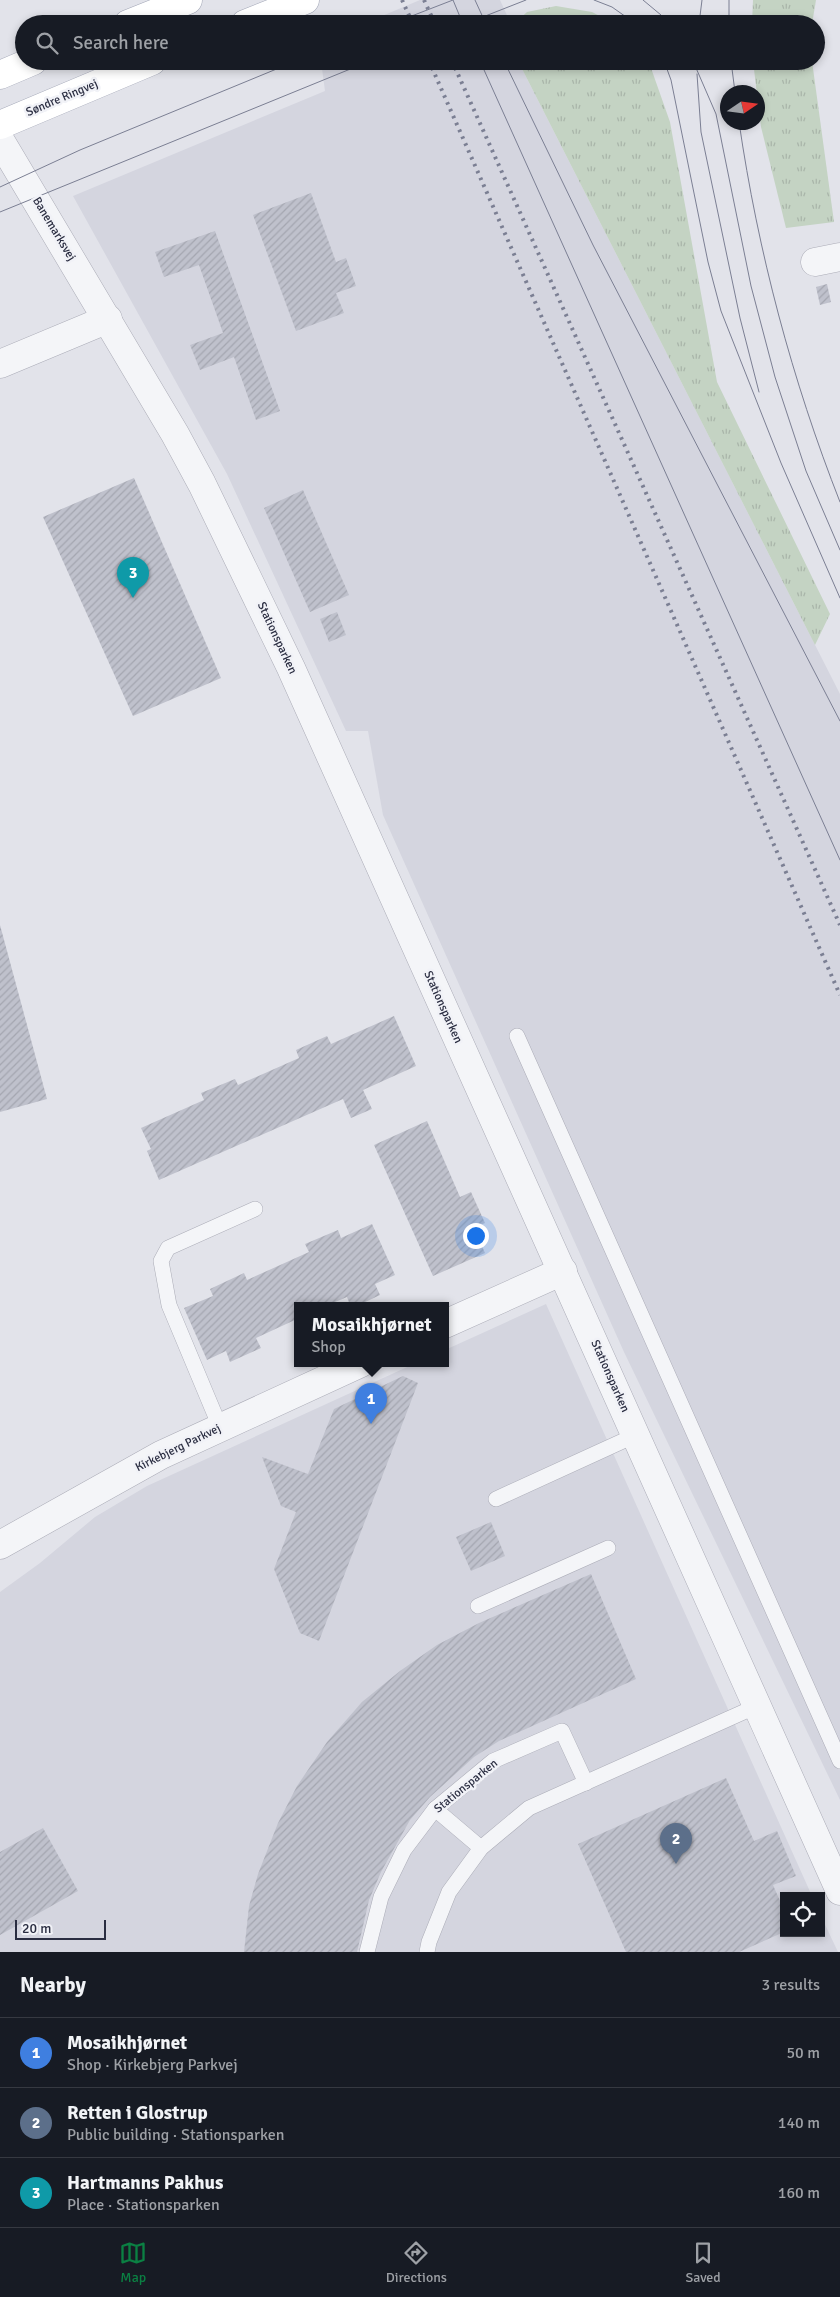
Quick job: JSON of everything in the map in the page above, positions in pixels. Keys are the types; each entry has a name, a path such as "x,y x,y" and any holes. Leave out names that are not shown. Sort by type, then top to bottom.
{"main road":[{"path":"150,15 188,0"},
{"path":"268,15 305,0"},
{"path":"0,75 15,69"},
{"name":"Søndre Ringvej","path":"0,125 130,70"}],"street":[{"name":"Banemarksvej","path":"0,140 108,319"},
{"path":"0,364 108,319"},
{"name":"Stationsparken","path":"108,319 175,434 255,591 563,1271 840,1891"},
{"path":"449,1322 563,1271"},
{"name":"Kirkebjerg Parkvej","path":"0,1545 161,1455 352,1367"}],"lane":[{"path":"517,1036 840,1761"},
{"path":"220,1427 169,1305 161,1261 168,1248 255,1209"},
{"path":"496,1499 636,1435"},
{"path":"478,1606 608,1548"},
{"path":"427,1952 429,1942 449,1892 481,1848 529,1808 757,1706"},
{"name":"Stationsparken","path":"367,1952 381,1897 404,1850 435,1809 493,1761 562,1731 586,1783"},
{"path":"435,1809 481,1848"}],"shaded area":[{"path":"420,0 500,0 507,15 384,15"},
{"path":"322,70 523,70 840,694 840,1800 624,1352 383,815 368,731 346,731 227,474 73,196 325,91"},
{"path":"546,1304 810,1892 780,1892 780,1937 825,1937 825,1924 838,1952 0,1952 0,1592 40,1563 95,1517 147,1486 407,1367 449,1367 449,1348"}],"green space":[{"path":"753,0 816,0 814,15 752,15"},
{"path":"556,6 592,12 598,15 524,15 527,12"},
{"path":"523,70 652,70 670,122 717,382 830,614 815,645"},
{"path":"754,70 813,70 834,222 786,228 762,130 765,130 765,85 756,85"}],"building":[{"path":"311,193 336,262 346,258 356,286 336,293 344,313 296,331 253,215"},
{"path":"215,231 280,411 256,420 234,357 200,370 190,345 223,333 199,265 164,277 155,252"},
{"path":"827,284 831,302 820,305 816,287"},
{"path":"134,478 221,678 133,716 43,517"},
{"path":"303,490 349,595 310,612 264,508"},
{"path":"337,612 346,635 329,642 320,619"},
{"path":"0,925 47,1099 0,1112"},
{"path":"394,1016 416,1066 363,1090 372,1109 351,1118 343,1099 159,1180 147,1151 151,1149 141,1128 204,1100 201,1093 235,1079 238,1085 299,1058 296,1050 327,1036 331,1044"},
{"path":"427,1121 460,1197 471,1192 485,1223 474,1228 485,1253 433,1276 374,1145"},
{"path":"372,1224 395,1275 375,1284 380,1295 365,1302 349,1302 347,1297 335,1302 294,1302 294,1320 256,1338 261,1348 230,1362 226,1351 207,1360 184,1308 213,1296 210,1289 244,1273 247,1280 309,1252 305,1244 338,1230 341,1238"},
{"path":"403,1376 418,1383 319,1641 300,1633 274,1569 296,1512 281,1506 262,1457 308,1474 334,1409"},
{"path":"491,1522 505,1556 471,1571 456,1537"},
{"path":"591,1574 636,1679 499,1741 474,1757 430,1797 410,1820 381,1872 369,1900 357,1952 244,1952 249,1906 258,1874 278,1823 297,1786 327,1742 362,1702 400,1671 437,1645 479,1623"},
{"path":"726,1778 754,1841 777,1831 796,1876 773,1885 780,1901 780,1934 739,1952 626,1952 578,1844"},
{"path":"43,1828 78,1891 0,1935 0,1852"}],"tram line":[{"path":"453,0 459,15"},
{"path":"414,15 453,0"},
{"path":"475,0 482,15"},
{"path":"488,15 526,0"},
{"path":"594,0 612,7 623,15"},
{"path":"643,0 661,15"},
{"path":"700,15 702,0"},
{"path":"729,0 729,15"},
{"path":"0,187 80,150 274,70"},
{"path":"0,212 348,70"},
{"path":"484,70 840,860"},
{"path":"508,70 593,245 840,721"},
{"path":"667,70 671,80 708,262 721,311 781,463 840,598"},
{"path":"697,70 716,114 751,286 775,377 806,471 840,550"},
{"path":"732,70 734,85"},
{"path":"697,74 701,132 740,318 759,392"},
{"path":"740,130 756,219 779,315 807,409 840,502"}],"railway":[{"path":"402,0 409,15"},
{"path":"424,0 431,15"},
{"path":"433,70 840,995"},
{"path":"456,70 840,925"}],"place":[{"name":"Hartmanns Pakhus","path":"133,598"},
{"name":"Mosaikhjørnet","path":"371,1424"},
{"name":"Retten i Glostrup","path":"676,1864"}]}
